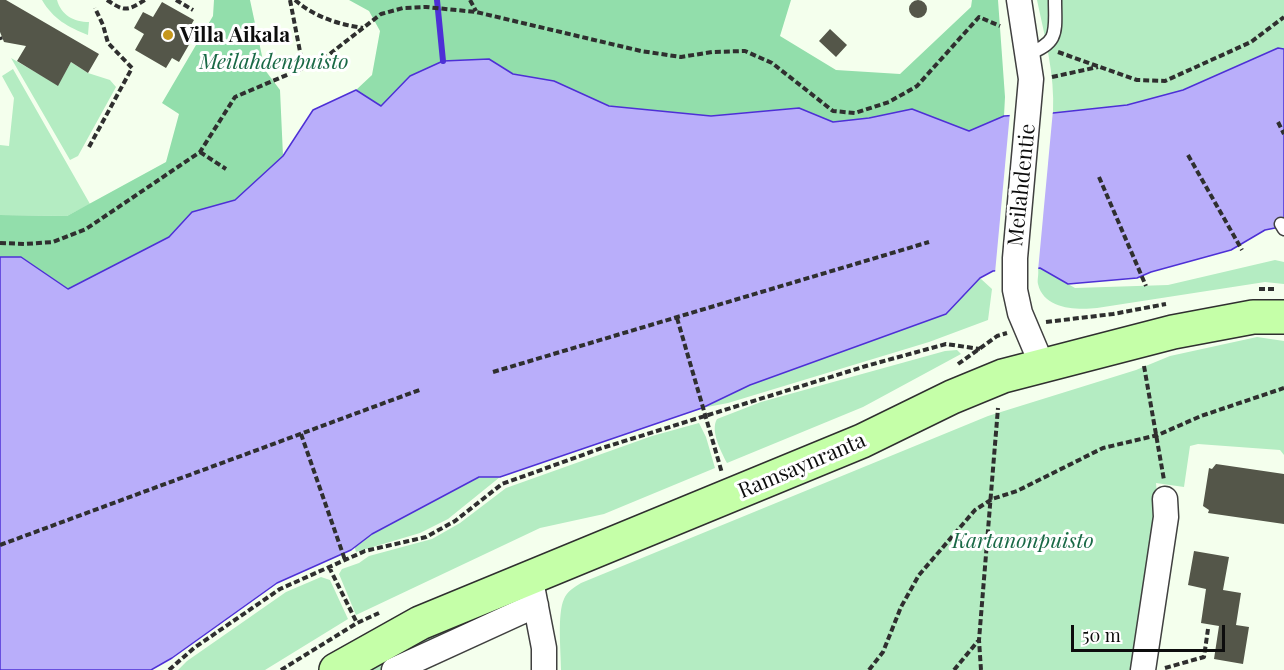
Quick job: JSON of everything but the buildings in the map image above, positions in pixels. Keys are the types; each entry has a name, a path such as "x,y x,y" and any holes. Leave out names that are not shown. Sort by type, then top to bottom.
{"main road":[{"name":"Ramsaynranta","path":"336,670 420,622 533,591 862,441 952,397 1003,376 1173,332 1253,316 1284,317"}],"street":[{"name":"Meilahdentie","path":"1019,0 1035,51 1014,277 1017,302 1037,324 1042,365"},
{"path":"1143,670 1166,517 1165,499"},
{"name":"Ramsaynranta","path":"394,670 533,591"},
{"path":"533,591 544,648 544,670"}],"lane":[{"path":"1035,51 1051,42 1055,0"}],"path":[{"path":"107,0 121,9 131,8 145,0"},
{"path":"176,0 193,10"},
{"path":"290,0 303,67"},
{"path":"295,0 310,12 341,24 364,28"},
{"path":"470,0 477,12"},
{"path":"0,243 52,242 87,229 200,152 235,97 322,60 381,14 404,8 426,7 477,12 641,51 681,57 712,52 745,51 772,63 833,111 855,113 889,102 917,86 980,17 1004,29"},
{"path":"89,147 132,68 108,43 104,25 95,8"},
{"path":"1035,51 1061,53 1137,80 1165,81 1251,42 1284,17"},
{"path":"1276,24 1284,25"},
{"path":"1046,78 1099,67"},
{"path":"1278,122 1284,134"},
{"path":"200,152 226,169"},
{"path":"1188,155 1242,250"},
{"path":"1099,177 1146,286"},
{"path":"493,372 929,242"},
{"path":"677,318 722,473"},
{"path":"169,670 194,648 280,589 365,551 426,537 455,521 502,484 602,447 866,366 946,344 981,349 997,336 1066,318"},
{"path":"1143,360 1158,435 1165,499"},
{"path":"869,670 883,652 901,607 918,575 975,510 992,499 1017,491 1103,448 1158,435 1201,416 1284,388"},
{"path":"0,545 422,389"},
{"path":"981,670 979,640 998,408"},
{"path":"301,434 345,560"},
{"path":"329,567 357,623"},
{"path":"1158,670 1204,657 1208,629"},
{"path":"954,670 979,640"}],"green space":[{"path":"42,0 57,0 69,17 89,22 88,35 62,22"},
{"path":"214,0 250,0 265,70 280,90 283,156 235,200 192,212 169,237 68,289 21,257 0,257 0,215 67,216 166,162 179,114 162,103 213,16"},
{"path":"349,0 791,0 780,36 836,70 900,74 971,7 972,0 998,0 1005,97 1004,116 969,131 912,109 869,118 833,122 799,108 711,116 609,106 554,81 513,74 488,59 443,61 410,76 381,106 356,90 372,75 380,31 369,11"},
{"path":"1037,0 1284,0 1284,49 1278,49 1183,90 1127,105 1053,113 1051,70"},
{"path":"11,58 58,85 71,62 88,73 110,80 116,87 78,156 70,160"},
{"path":"13,69 90,204 67,216 0,215 0,145 9,146 14,98 2,76"},
{"path":"1275,260 1284,262 1284,284 1265,282 1097,308 1081,309 1054,304 1041,293 1038,282 1038,269 1040,268 1075,288 1168,285"},
{"path":"980,278 992,289 988,320 929,342 728,403 702,408 500,477 448,519 420,533 356,552 352,538 356,509"},
{"name":"Kartanonpuisto","path":"1257,337 1284,341 1284,455 1280,450 1198,444 1190,446 1184,487 1156,483 1159,516 1132,670 561,670 562,606 571,589 581,583 988,416 1136,370 1170,356"},
{"path":"957,350 961,354 863,407 727,463 719,447 715,429 717,419 761,402 945,351"},
{"path":"699,423 706,437 715,468 604,514 540,528 356,615 339,574 342,569 359,563 369,556 432,539 460,523 506,488 652,436"},
{"path":"321,577 330,580 348,619 265,670 178,670 187,661 286,592"},
{"path":"512,603 383,670 359,670 492,607"}],"shaded area":[{"path":"1278,48 1284,49 1284,223 1265,230 1231,250 1137,278 1068,284 1040,268 993,271 980,278 946,314 750,385 702,408 500,477 479,477 372,534 351,550 277,583 172,658 151,670 0,670 0,257 21,257 68,289 169,237 192,212 235,200 283,156 313,110 356,90 381,106 410,76 443,61 489,59 513,74 554,81 609,106 711,116 799,108 833,122 869,118 912,109 969,131 1004,116 1127,105 1183,90"}],"pier":[{"path":"1053,110 1038,271 995,273 1010,112"}],"waterway":[{"path":"437,0 443,61"}],"place":[{"name":"Villa Aikala","path":"168,35"}],"park label":[{"name":"Meilahdenpuisto","path":"274,62"}]}
